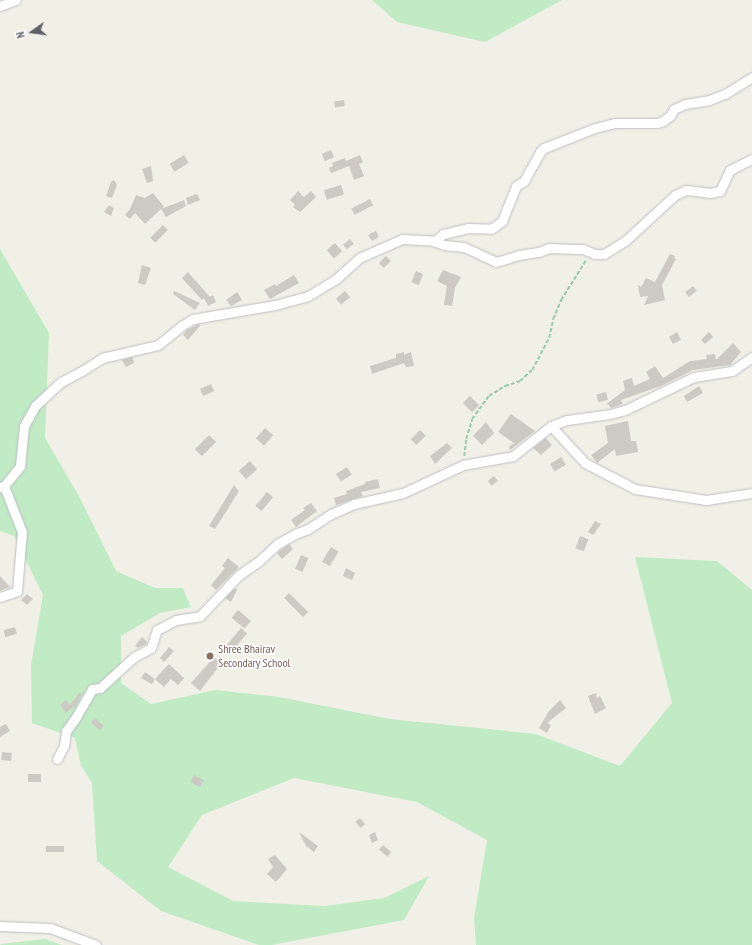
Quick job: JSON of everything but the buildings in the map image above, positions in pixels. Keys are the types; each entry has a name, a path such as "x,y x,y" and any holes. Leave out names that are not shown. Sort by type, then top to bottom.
{"street":[{"path":"0,6 16,0"},
{"path":"433,241 443,234 468,228 485,230 496,227 502,221 516,186 524,181 540,152 551,144 595,128 615,123 657,123 663,121 674,109 685,104 709,100 725,94 752,77"},
{"path":"0,597 17,591 22,532 2,487 20,466 24,426 35,406 61,382 102,358 158,345 193,319 275,305 308,296 336,279 366,253 402,239 433,241 444,245 464,247 496,262 519,255 539,252 549,248 583,248 590,252 604,254 625,241 675,195 686,190 710,193 720,191 730,170 752,159"},
{"path":"57,759 64,746 66,731 92,689 100,688 134,658 151,648 157,630 176,620 200,616 239,575 259,562 277,544 294,534 308,529 331,514 354,504 403,493 463,465 513,456 551,426 567,420 590,418 625,410 694,377 732,371 752,357"},
{"path":"551,426 585,463 635,489 706,500 752,493"},
{"path":"0,926 50,928 96,945"}],"path":[{"path":"463,465 466,440 472,419 489,396 505,386 520,381 532,370 549,338 553,319 561,300 584,265 590,252"}],"green space":[{"path":"372,0 562,0 485,42 397,22"},
{"path":"0,249 49,333 45,438 80,498 116,571 155,588 183,588 191,607 160,613 121,636 121,683 151,704 215,690 279,697 389,719 536,734 620,766 672,703 635,557 717,561 752,590 752,945 476,945 474,918 487,840 417,802 294,778 202,815 168,867 233,901 325,906 384,898 429,876 404,920 272,945 259,945 161,911 97,861 92,783 81,766 75,738 32,723 31,665 43,595 14,536 0,531"},
{"path":"45,939 62,945 0,945 1,944"}],"place":[{"name":"Shree Bhairav Secondary School","path":"210,656"}]}
